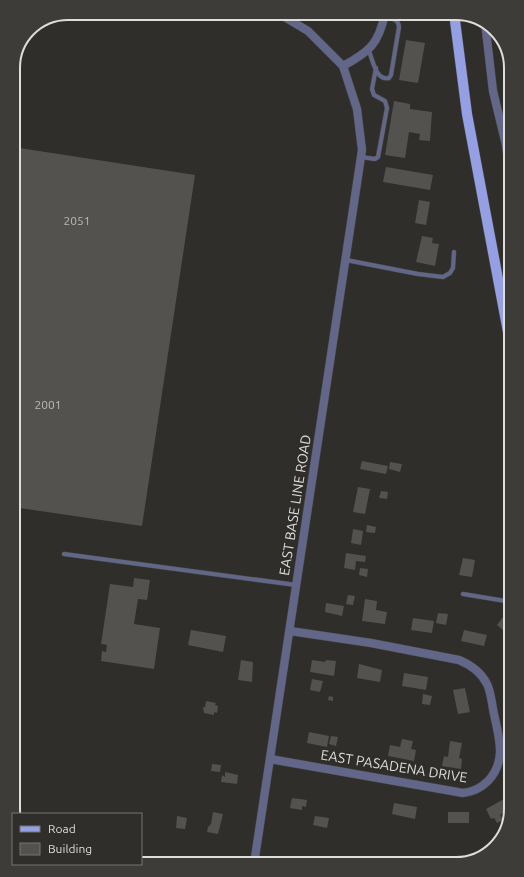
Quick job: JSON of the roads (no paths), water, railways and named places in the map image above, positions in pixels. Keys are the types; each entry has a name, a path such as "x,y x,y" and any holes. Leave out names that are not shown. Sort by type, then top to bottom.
{"main road":[{"path":"455,20 467,114 504,311"}],"street":[{"path":"290,20 308,31 343,66 369,51 376,39 383,20"},
{"path":"486,31 492,91 504,137"},
{"name":"EAST BASE LINE ROAD","path":"255,857 362,154 357,110 343,66"},
{"name":"EAST PASADENA DRIVE","path":"270,759 463,792 474,791 484,785 493,775 500,761 500,745 488,684 479,672 470,665 459,660 371,643 290,631"}],"lane":[{"path":"369,51 381,77 387,79 391,77 399,27 398,22 395,20"},
{"path":"362,154 375,159 378,157 387,108 385,101 374,95 372,89 376,68"},
{"path":"346,260 418,274 443,277 450,273 453,268 454,252"},
{"path":"64,554 296,585"},
{"path":"463,594 504,601"}]}
